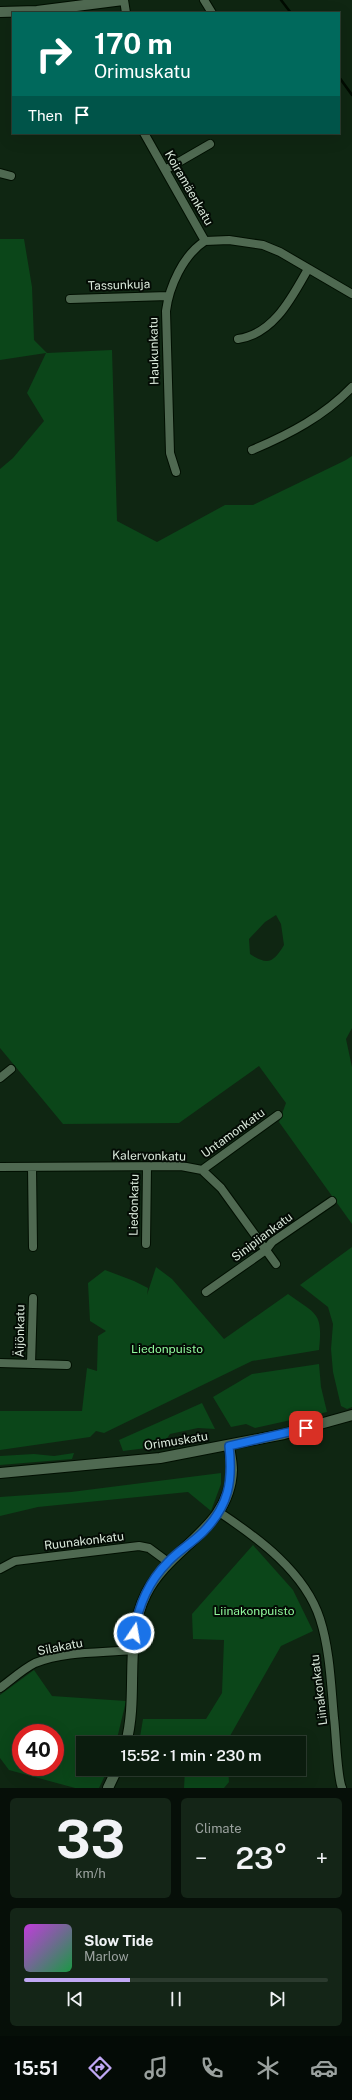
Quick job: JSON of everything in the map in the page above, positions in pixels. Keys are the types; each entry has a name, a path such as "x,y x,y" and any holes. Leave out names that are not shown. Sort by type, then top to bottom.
{"street":[{"path":"0,12 53,9 124,0 126,12"},
{"path":"204,0 211,12"},
{"name":"Koiramäenkatu","path":"145,134 205,241 229,240 263,245 280,252 352,294"},
{"path":"165,170 210,144"},
{"path":"0,173 11,176"},
{"name":"Haukunkatu","path":"176,472 171,459 169,432 165,319 168,296 184,265 198,247 205,241"},
{"path":"238,339 245,338 261,330 277,316 308,269"},
{"name":"Tassunkuja","path":"70,299 168,296"},
{"path":"252,450 286,435 320,416 352,387"},
{"path":"0,1078 11,1069"},
{"name":"Untamonkatu","path":"202,1170 278,1115"},
{"name":"Kalervonkatu","path":"0,1167 181,1166 202,1170 221,1188 276,1264"},
{"path":"32,1167 33,1247"},
{"name":"Liedonkatu","path":"146,1167 146,1244"},
{"name":"Sinipiiankatu","path":"206,1292 266,1250 272,1242 332,1201"},
{"name":"Äijönkatu","path":"31,1364 33,1298"},
{"path":"0,1363 67,1365"},
{"name":"Orimuskatu","path":"0,1473 160,1458 229,1446 284,1434 352,1415"},
{"path":"128,1736 132,1702 133,1650 136,1620 140,1608 154,1580 168,1562 203,1533 219,1512 226,1497 231,1479 232,1468 229,1446"},
{"name":"Liinakonkatu","path":"219,1512 257,1539 287,1567 304,1587 320,1618 328,1660 342,1788"},
{"name":"Ruunakonkatu","path":"0,1569 15,1561 139,1546 149,1548 168,1562"},
{"name":"Silakatu","path":"0,1688 34,1664 47,1659 78,1654 133,1650"},
{"path":"108,1788 114,1776"}],"green space":[{"path":"0,239 24,239 32,287 34,340 47,353 112,350 117,521 157,542 225,505 253,505 352,456 352,1028 346,1039 352,1067 352,1224 279,1122 286,1103 259,1066 179,1123 63,1124 0,1048 0,469 13,458 44,421 27,393 46,353 0,360","holes":["276,915 281,924 284,945 274,958 266,961 256,958 250,954 249,939 265,922"]},
{"path":"352,1247 352,1407 347,1409 341,1406 333,1372 331,1349 333,1324 328,1307 300,1285"},
{"name":"Liedonpuisto","path":"156,1267 172,1279 224,1339 288,1294 312,1311 319,1321 319,1350 252,1361 104,1433 96,1431 90,1437 0,1450 0,1411 82,1411 87,1368 97,1371 98,1336 106,1331 90,1321 88,1283 105,1270 148,1288 147,1295"},
{"path":"319,1364 321,1387 327,1412 255,1428 246,1424 231,1427 213,1397 252,1374"},
{"path":"202,1403 215,1429 198,1428 170,1434 162,1446 123,1451 119,1440"},
{"path":"74,1453 72,1459 0,1465 0,1456 34,1454 54,1456"},
{"path":"221,1473 221,1484 211,1511 188,1492 38,1507 0,1516 0,1497 71,1492"},
{"name":"Liinakonpuisto","path":"253,1545 293,1590 313,1631 281,1646 230,1736 140,1736 143,1719 206,1719 222,1693 224,1640 193,1639 192,1614"},
{"path":"34,1670 52,1696 126,1701 118,1736 76,1736 76,1776 105,1776 99,1788 75,1788 31,1776 64,1776 64,1724 12,1724 12,1771 9,1770 0,1758 0,1695"},
{"path":"185,1776 229,1776 229,1782 224,1788 184,1788"}],"waterway":[{"path":"281,0 290,12"},
{"path":"340,78 352,95"}],"route":[{"path":"134,1633 140,1608 154,1580 168,1562 203,1533 219,1512 226,1497 231,1479 232,1468 229,1446 306,1428"}]}
